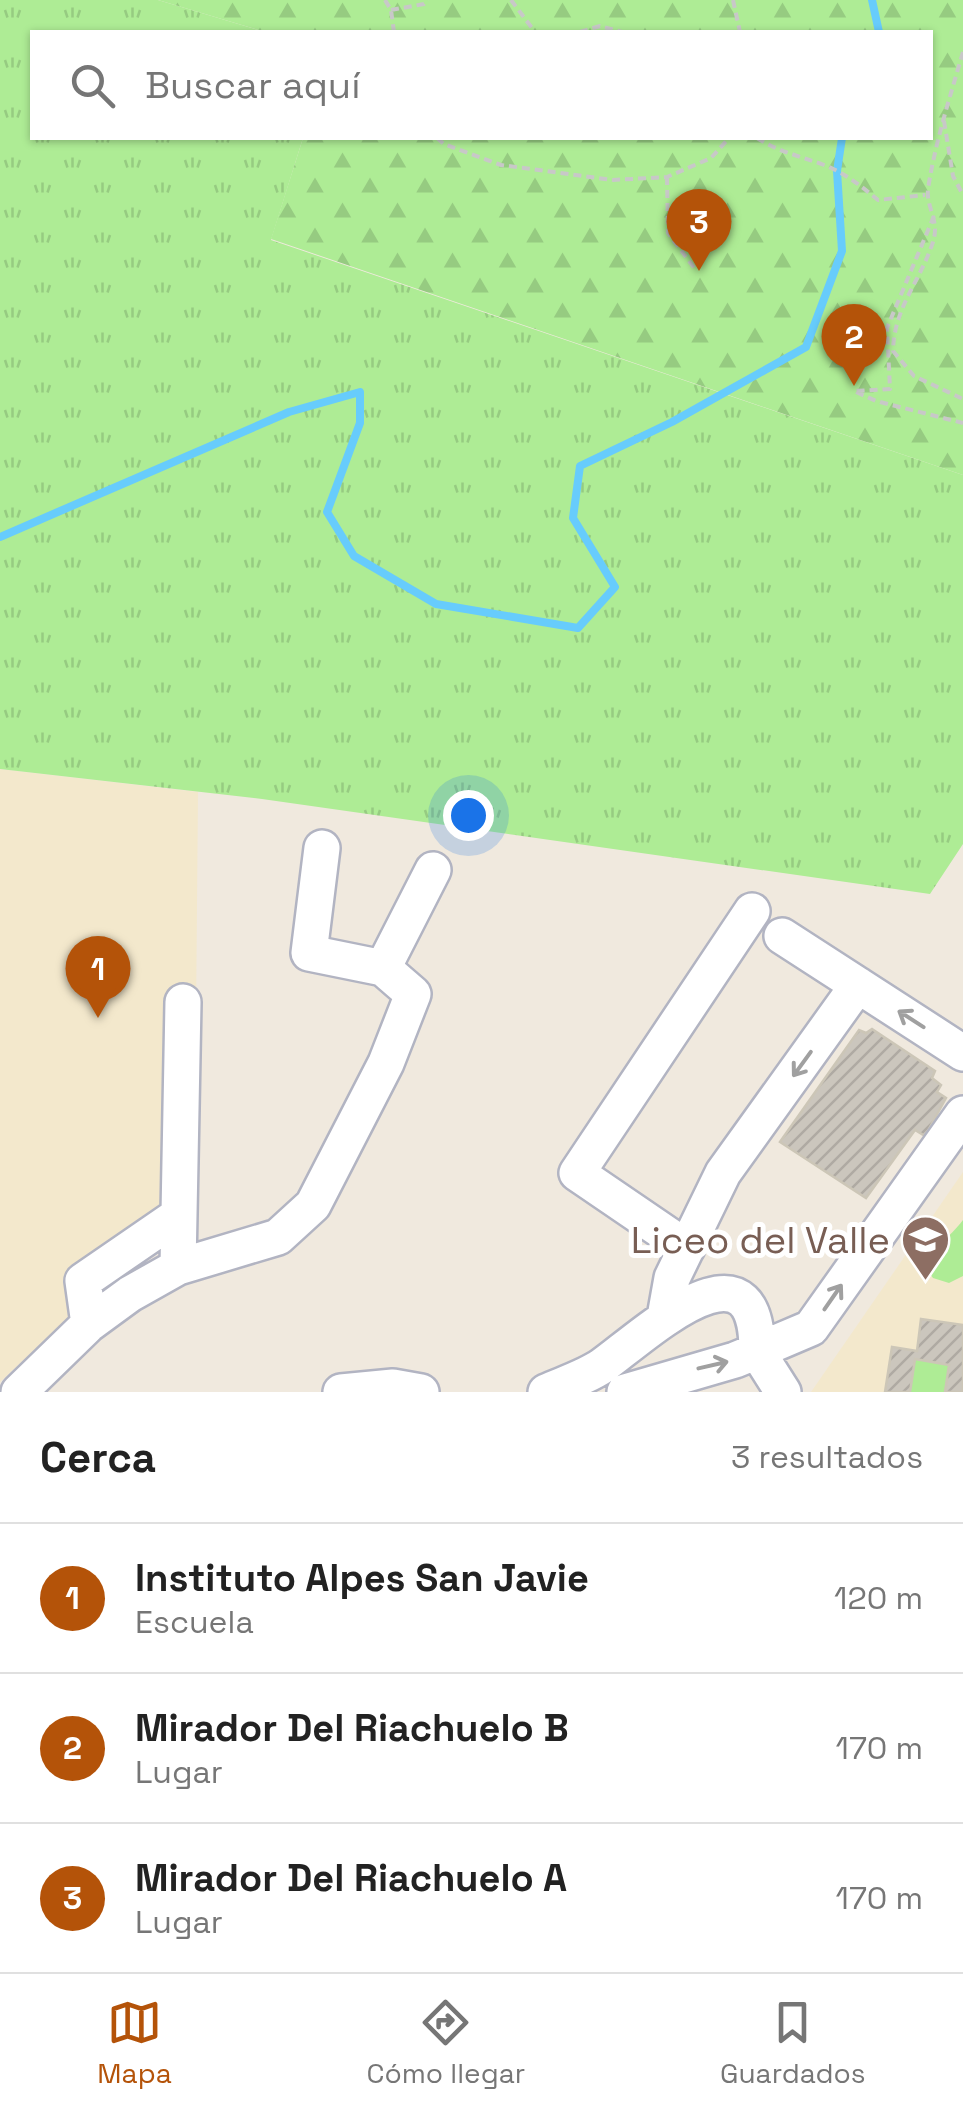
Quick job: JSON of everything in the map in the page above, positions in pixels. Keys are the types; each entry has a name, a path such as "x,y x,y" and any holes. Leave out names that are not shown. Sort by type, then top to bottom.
{"street":[{"path":"19,1392 90,1324 130,1294 178,1267 278,1236 312,1205 386,1062 413,994 383,968 309,953 322,848"},
{"path":"383,968 434,870"},
{"path":"687,1248 577,1174 752,911"},
{"path":"782,936 963,1053"},
{"path":"665,1317 672,1278 723,1174 858,985"},
{"path":"178,1267 183,1002"},
{"path":"625,1392 735,1360 811,1328 963,1114"},
{"path":"90,1324 83,1280 180,1215"},
{"path":"576,1386 688,1302 709,1294 733,1294 748,1306 756,1325 756,1350 783,1392"},
{"path":"341,1392 393,1387 421,1392"}],"path":[{"path":"384,0 391,10 394,30"},
{"path":"391,10 428,0"},
{"path":"511,0 534,30"},
{"path":"733,0 740,30"},
{"path":"587,30 600,26 615,30"},
{"path":"963,52 927,195 936,222 933,242 893,327 893,351 914,376 963,399"},
{"path":"944,117 953,176 963,195"},
{"path":"439,140 501,165 614,180 667,177 710,158 728,140"},
{"path":"760,140 779,152 825,165 853,179 878,200 927,195"},
{"path":"667,177 668,234 695,269"},
{"path":"934,216 887,328 890,389 854,391 876,401 963,423"}],"shaded area":[{"path":"0,769 198,792 194,1245 153,1254 51,1334 0,1382"},
{"name":"Liceo del Valle","path":"963,1172 963,1392 811,1392"}],"green space":[{"path":"0,0 158,0 258,30 30,30 30,140 302,140 271,240 963,475 963,844 930,894 262,799 0,769"},
{"path":"158,0 963,0 963,475 271,239 302,140 933,140 933,30 258,30"},
{"path":"963,1220 963,1276 949,1283 933,1278 926,1268 928,1261"},
{"path":"915,1359 949,1365 945,1392 910,1392"}],"building":[{"path":"872,1029 935,1071 932,1078 941,1085 937,1092 946,1098 925,1136 915,1130 866,1198 780,1142 859,1030 866,1033"},
{"path":"921,1319 963,1325 963,1392 945,1392 949,1365 915,1359 910,1392 885,1392 892,1347 917,1351"}],"waterway":[{"path":"872,0 879,30"},
{"path":"0,537 289,412 360,392 360,423 327,512 354,556 436,604 578,628 615,587 573,518 580,466 672,422 806,347 842,251 837,171 842,140"}],"place":[{"name":"Mirador Del Riachuelo A","path":"699,271"},
{"name":"Mirador Del Riachuelo B","path":"854,386"},
{"name":"Instituto Alpes San Javie","path":"98,1018"},
{"name":"Liceo del Valle","path":"925,1282"}]}
